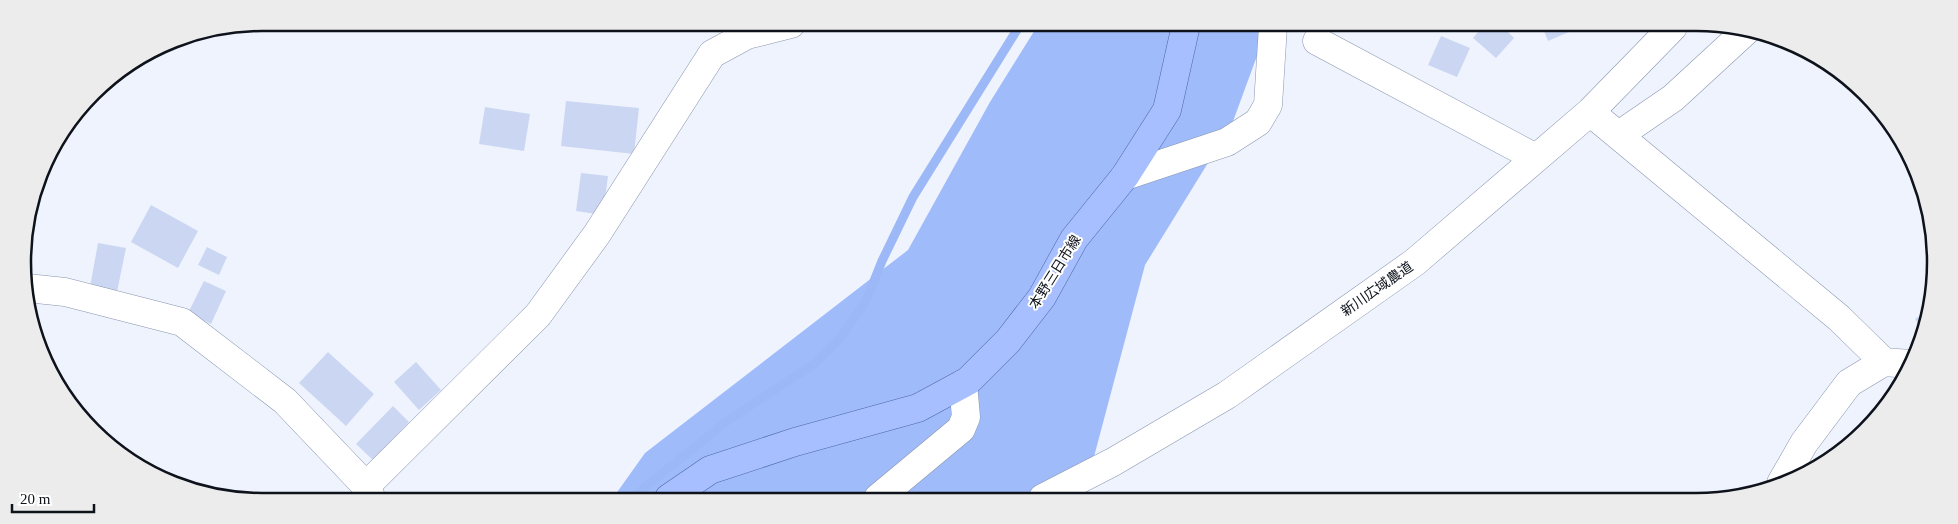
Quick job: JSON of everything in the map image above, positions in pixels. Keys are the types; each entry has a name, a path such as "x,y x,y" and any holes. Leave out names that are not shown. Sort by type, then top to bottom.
{"main road":[{"name":"本野三日市線","path":"676,493 710,470 795,442 918,408 963,384 1008,341 1042,296 1074,239 1125,176 1167,110 1185,31"}],"street":[{"path":"33,289 65,292 182,322 285,401 368,492 538,315 597,234 712,54 747,35 763,31"},
{"path":"1125,176 1227,142 1258,122 1268,105 1273,31"},
{"name":"新川広域農道","path":"1053,493 1113,462 1227,395 1415,262 1590,112 1670,31"},
{"path":"1619,135 1673,98 1741,36"},
{"path":"1317,41 1536,158"},
{"path":"1590,112 1838,318 1897,363"},
{"path":"1786,474 1804,443 1848,383 1897,363"},
{"path":"884,493 962,429 966,417 963,384"}],"shaded area":[{"path":"1034,31 1266,31 1232,124 1145,265 1084,493 617,493 645,453 908,250 990,102"}],"building":[{"path":"1479,31 1507,31 1514,38 1496,58 1473,38"},
{"path":"1544,31 1569,31 1569,32 1548,41"},
{"path":"1441,36 1470,48 1457,77 1428,65"},
{"path":"566,101 639,108 634,154 561,146"},
{"path":"485,107 530,114 524,151 479,144"},
{"path":"581,173 608,176 603,215 576,211"},
{"path":"151,205 198,231 178,268 131,242"},
{"path":"98,243 126,248 117,292 90,287"},
{"path":"207,247 227,257 219,275 198,265"},
{"path":"204,281 226,291 211,324 188,313"},
{"path":"1920,315 1918,324 1915,319"},
{"path":"328,352 374,394 346,426 299,383"},
{"path":"416,362 441,390 419,410 394,382"},
{"path":"393,406 409,422 373,460 356,444"}],"waterway":[{"path":"638,493 723,424 814,364 841,337 866,301 882,261 913,197 1016,31"}]}
